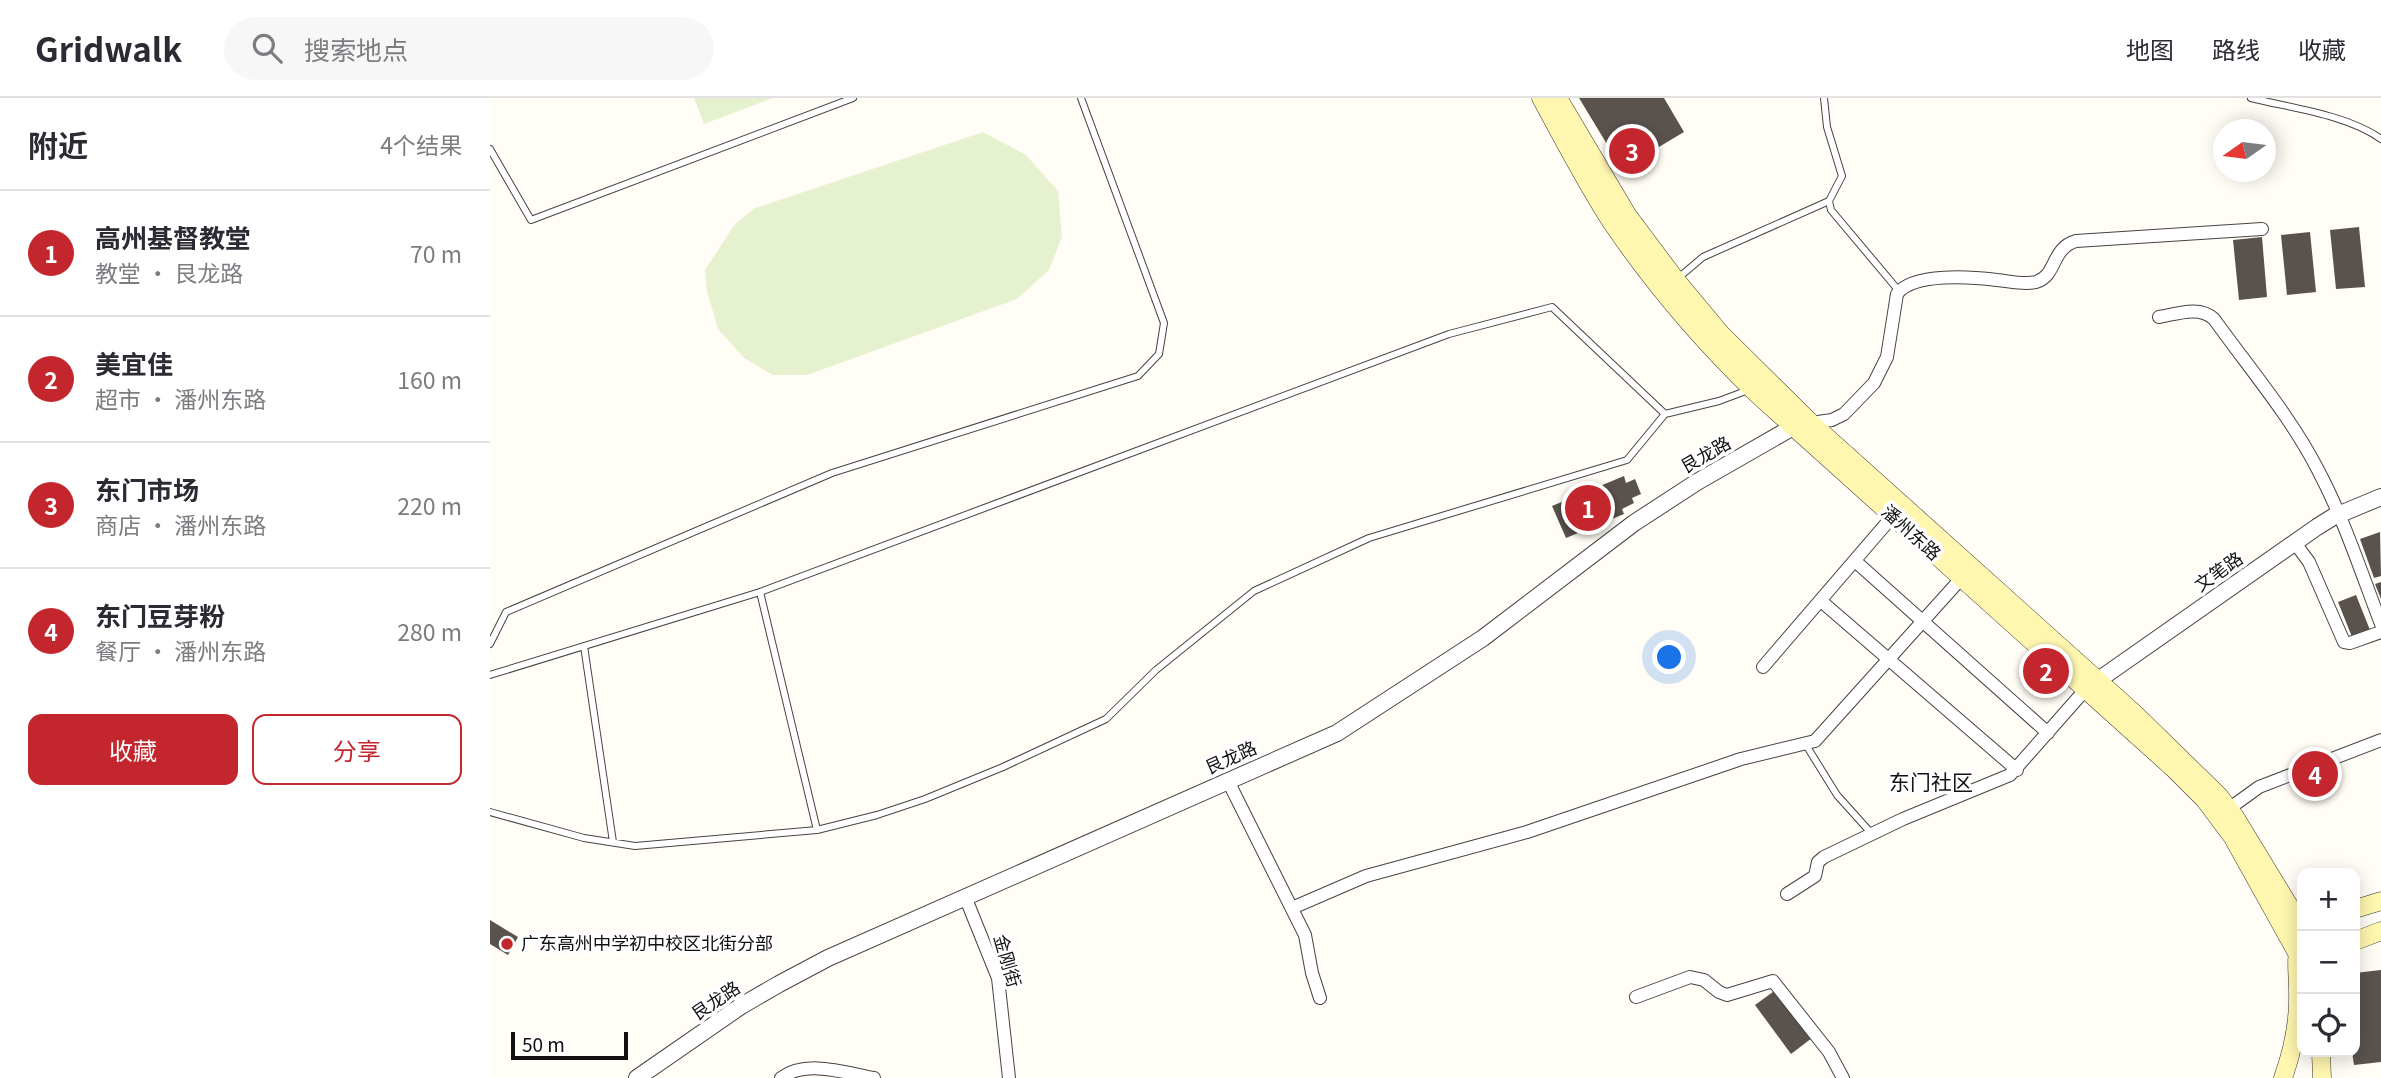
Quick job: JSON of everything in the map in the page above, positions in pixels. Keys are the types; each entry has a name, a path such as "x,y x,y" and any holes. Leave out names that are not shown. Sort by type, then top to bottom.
{"main road":[{"name":"潘州东路","path":"1541,98 1611,221 1664,294 1725,363 1811,423 1898,511 2092,685 2173,768 2224,812 2297,920"},
{"name":"潘州东路","path":"1558,98 1628,216 1793,427 1898,511"},
{"name":"潘州东路","path":"2224,812 2232,836 2297,953"},
{"path":"2360,907 2381,901"},
{"path":"2360,940 2381,931"},
{"path":"2283,1078 2297,1029 2297,994"},
{"path":"2322,1057 2322,1078"}],"street":[{"path":"1811,423 1844,414 1874,383 1887,357 1899,291 1911,284 1924,280 1973,277 2033,283 2047,275 2063,246 2076,241 2262,229"},
{"path":"2158,317 2195,311 2206,313 2214,319 2305,447 2339,514 2381,624"},
{"name":"艮龙路","path":"637,1078 741,1006 828,958 1337,733 1483,638 1634,523 1686,489 1793,427 1811,423"},
{"name":"文笔路","path":"2092,685 2339,514 2381,496"},
{"path":"1763,667 1898,511"},
{"path":"2295,543 2309,562 2344,642 2350,643 2381,632"},
{"path":"1856,561 2048,733"},
{"path":"1292,908 1366,876 1527,832 1741,759 1806,745 1818,739 1966,573"},
{"path":"1821,601 2017,770"},
{"path":"1787,894 1815,876 1819,859 2007,777 2017,770 2092,685"},
{"path":"2224,812 2259,787 2381,740"},
{"path":"1228,781 1305,935 1320,998"},
{"name":"金刚街","path":"966,899 998,978 1009,1078"},
{"path":"1636,997 1690,977 1704,980 1727,995 1773,981 1829,1052 1843,1078"},
{"path":"781,1078 796,1070 806,1069 874,1078"}],"lane":[{"path":"490,149 531,220 853,98"},
{"path":"490,644 506,612 832,473 1138,376 1159,354 1164,323 1081,98"},
{"path":"1664,294 1703,257 1829,201 1842,176 1827,127 1824,98"},
{"path":"2251,98 2344,121 2381,139"},
{"path":"1829,201 1836,218 1899,291"},
{"path":"490,675 760,592 1449,334 1552,307 1665,414"},
{"path":"490,812 584,838 635,846 817,830 877,815 925,799 1003,767 1106,719 1156,670 1254,591 1369,538 1627,460 1665,414 1719,401 1760,385"},
{"path":"760,592 817,830"},
{"path":"584,646 613,842"},
{"path":"1806,745 1837,795 1872,834"}],"green space":[{"path":"694,98 773,98 704,124"},
{"path":"983,132 1026,155 1058,191 1062,237 1049,270 1017,299 807,375 773,375 744,358 718,329 707,291 705,270 735,224 755,208"}],"building":[{"path":"1579,98 1664,98 1684,132 1622,169"},
{"path":"2359,227 2365,287 2336,289 2330,230"},
{"path":"2310,232 2316,292 2287,295 2281,235"},
{"path":"2262,237 2267,297 2239,300 2233,240"},
{"path":"1624,476 1626,483 1635,479 1641,494 1632,498 1634,503 1622,509 1624,514 1566,538 1552,506"},
{"path":"2380,532 2381,576 2374,578 2360,539"},
{"path":"2381,582 2381,599 2375,584"},
{"path":"2356,595 2370,630 2352,637 2338,602"},
{"path":"490,920 518,937 508,955 490,944"},
{"path":"2381,970 2381,1062 2354,1065 2353,1057 2360,1057 2360,972"},
{"path":"1777,989 1812,1038 1791,1054 1755,1005"}],"place":[{"name":"东门市场","path":"1632,151"},
{"name":"高州基督教堂","path":"1588,508"},
{"name":"美宜佳","path":"2046,671"},
{"name":"东门豆芽粉","path":"2315,774"},
{"name":"广东高州中学初中校区北街分部","path":"507,944"}],"district":[{"name":"东门社区","path":"1931,783"}]}
